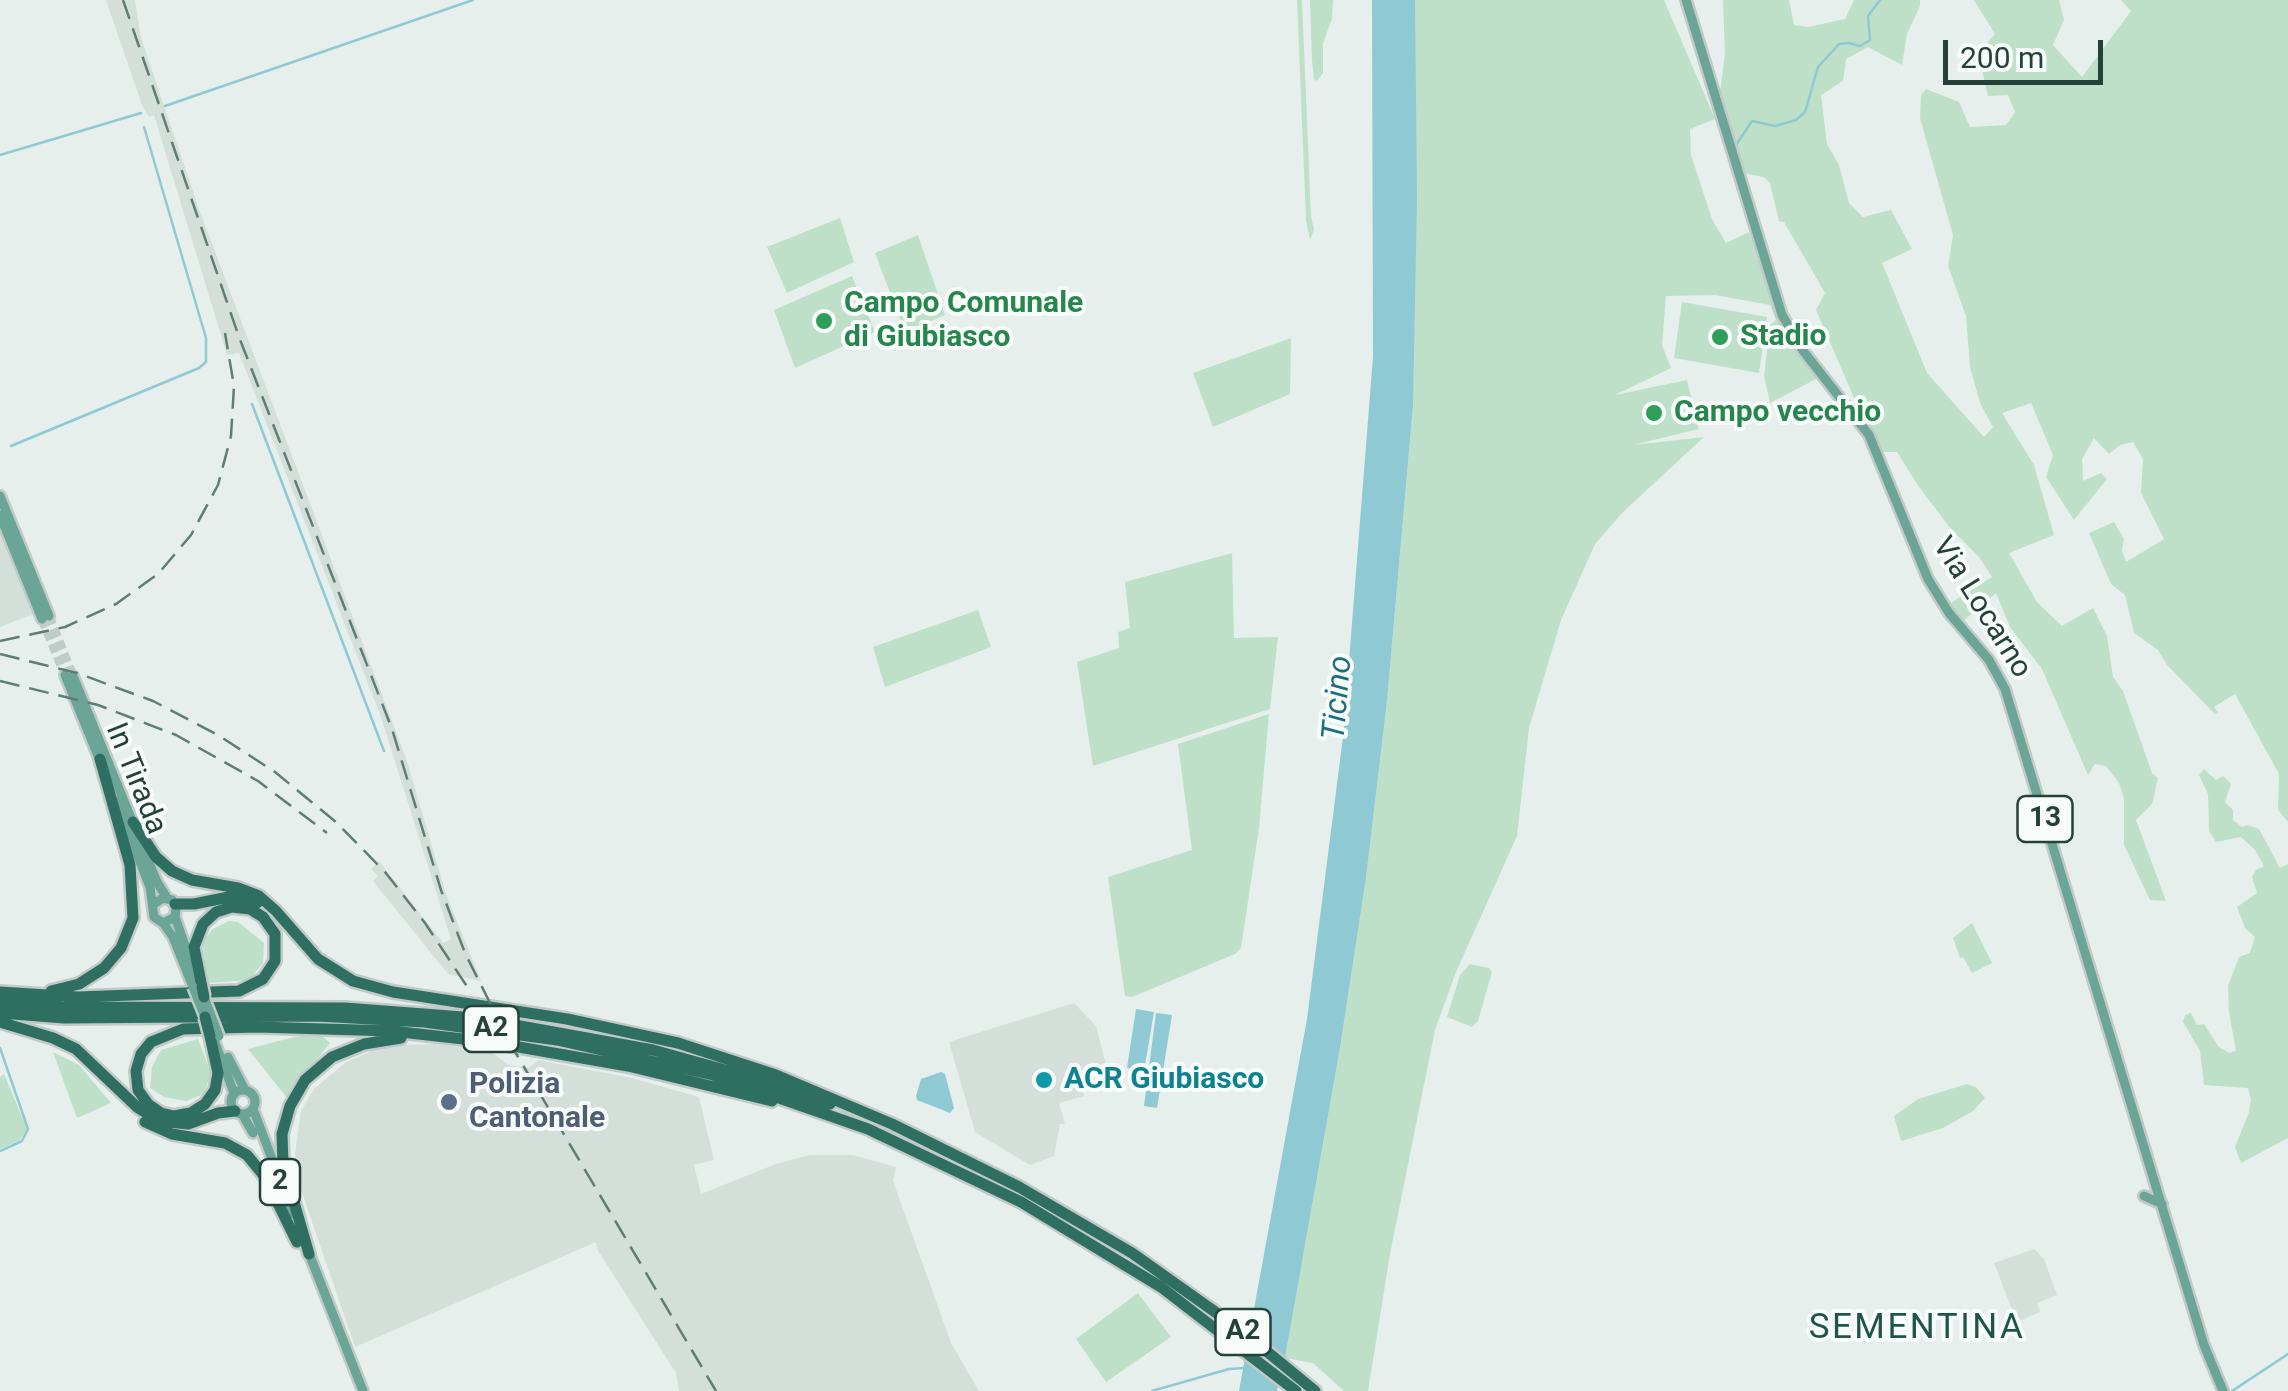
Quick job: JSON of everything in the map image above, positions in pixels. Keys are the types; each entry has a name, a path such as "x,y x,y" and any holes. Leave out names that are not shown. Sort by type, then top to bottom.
{"highway":[{"path":"6,992 57,990 92,978 114,959 130,930 134,904 130,866 100,759"},
{"name":"A2","path":"133,822 156,858 175,873 262,898 324,964 360,984 567,1019 678,1043 811,1088 932,1144 1081,1222 1164,1282 1296,1391"},
{"name":"A2","path":"172,906 235,897 255,902 282,917"},
{"path":"6,992 96,996 238,991 263,979 275,961 275,934 263,916 250,909 232,907 216,912 202,924 194,947 200,990"},
{"name":"A2","path":"0,1002 61,1007 334,1007 521,1024 642,1047 728,1070 932,1144"},
{"name":"A2","path":"0,1013 64,1018 335,1017 454,1025 638,1056 742,1084 857,1124 959,1170 1164,1282 1242,1331 1315,1391"},
{"name":"A2","path":"205,1017 214,1036 218,1077 215,1090 206,1104 191,1113 160,1113 148,1104 136,1083 138,1062 152,1042 174,1032 202,1028 309,1028 452,1038 572,1055 705,1083 822,1116 959,1170"},
{"path":"0,1022 70,1046 92,1061 146,1114 169,1123 188,1124 218,1113 238,1112"},
{"name":"A2","path":"309,1254 282,1156 285,1120 296,1092 315,1070 350,1048 395,1038 452,1038"},
{"path":"110,1081 129,1107 152,1126 172,1134 225,1143 247,1155 265,1177 298,1242"}],"main road":[{"name":"Via Locarno","path":"1686,0 1782,315 1804,352 1869,436 1928,579 1949,613 1989,660 2005,689 2204,1345 2221,1386"},
{"path":"0,496 46,618 0,515"},
{"name":"In Tirada","path":"133,822 69,675 146,876 154,917 164,923 200,990"},
{"path":"133,822 156,882 172,906 177,931 234,1093 230,1102 238,1112 253,1109 254,1096 237,1079 214,1036"},
{"path":"154,904 172,906"},
{"path":"164,923 172,906"},
{"path":"200,990 205,1017"},
{"path":"234,1093 245,1090"},
{"name":"2","path":"253,1109 361,1391"},
{"name":"2","path":"238,1112 250,1126 340,1339"},
{"path":"2144,1196 2162,1204"}],"shaded area":[{"path":"106,0 135,0 141,38 199,209 407,761 446,894 481,981 448,974 373,881 378,876 371,869 379,861 443,943 451,939 381,717 239,353 227,355 154,115 149,117 142,105"},
{"path":"0,529 34,614 0,627"},
{"name":"ACR Giubiasco","path":"1074,1003 1096,1026 1107,1069 1080,1079 1084,1096 1059,1103 1065,1124 1060,1124 1054,1156 1030,1165 975,1132 949,1042"},
{"path":"435,1044 491,1051 508,1065 529,1068 538,1060 632,1078 699,1097 714,1160 694,1165 701,1194 809,1155 853,1155 896,1167 893,1181 951,1343 979,1391 679,1391 676,1373 596,1242 355,1347 297,1178 295,1154 301,1111 314,1089 346,1062 398,1045"},
{"path":"2034,1249 2044,1259 2057,1295 2037,1303 2040,1312 2017,1322 1994,1263"}],"green space":[{"path":"1297,0 1302,0 1314,229 1310,240 1306,220"},
{"path":"1310,0 1333,0 1332,19 1323,43 1323,73 1317,81 1312,61"},
{"path":"1415,0 1664,0 1715,119 1690,129 1691,155 1712,219 1726,243 1749,232 1785,336 1818,378 1770,403 1764,376 1770,325 1776,320 1770,305 1715,295 1666,296 1662,345 1671,368 1615,395 1687,380 1699,429 1633,445 1704,437 1622,513 1595,544 1561,620 1529,728 1517,836 1456,972 1435,1030 1390,1254 1368,1391 1344,1391 1313,1363 1285,1358 1340,1048 1387,701 1413,406"},
{"path":"1723,0 1789,0 1794,25 1808,27 1845,19 1854,0 1920,0 1907,34 1902,65 1868,47 1846,59 1843,81 1821,95 1827,144 1839,165 1849,203 1863,217 1891,210 1912,249 1882,263 1927,373 1984,437 1993,427 1980,403 1970,367 1966,316 1948,266 1953,235 1920,118 1921,95 1926,89 1959,102 1970,127 2006,125 2015,112 2008,95 1988,96 1978,53 1995,34 1974,0 2059,0 2064,20 2053,45 2082,77 2131,11 2121,0 2288,0 2288,822 2278,810 2279,774 2235,694 2214,707 2218,712 2215,714 2167,665 2158,650 2134,633 2125,595 2111,584 2089,533 2114,522 2124,539 2126,562 2164,539 2141,493 2143,459 2133,442 2120,445 2109,454 2094,438 2082,459 2083,481 2101,473 2107,479 2074,520 2046,477 2053,455 2031,403 2002,413 2034,465 2054,535 2009,553 2037,602 2062,626 2093,608 2107,636 2113,677 2123,691 2152,773 2158,778 2152,804 2136,820 2166,901 2150,900 2124,845 2124,798 2119,783 2106,766 2095,764 2088,775 2042,669 2010,627 1996,593 1962,622 1949,604 1992,577 1919,487 1897,452 1882,452 1816,310 1825,293 1784,222 1779,221 1770,183 1763,177 1743,173 1720,93 1725,54"},
{"path":"840,218 854,262 787,293 767,247"},
{"path":"918,235 945,315 905,332 875,253"},
{"name":"Campo Comunale di Giubiasco","path":"852,276 875,332 795,368 774,310"},
{"name":"Stadio","path":"1682,302 1767,317 1759,373 1674,358"},
{"path":"1291,338 1290,394 1213,427 1193,373"},
{"path":"1232,553 1234,638 1278,637 1270,709 1093,766 1077,662 1119,648 1118,632 1130,628 1125,582"},
{"path":"978,610 991,647 885,687 873,647"},
{"path":"1269,714 1259,828 1241,948 1235,954 1132,997 1125,996 1108,877 1192,850 1178,744"},
{"path":"2204,769 2216,780 2223,776 2231,784 2225,802 2233,810 2233,820 2242,827 2259,829 2280,868 2288,864 2288,1138 2241,1163 2235,1147 2249,1112 2248,1088 2204,1085 2200,1051 2183,1022 2185,1015 2191,1013 2197,1025 2204,1024 2219,1047 2229,1053 2236,1051 2228,986 2239,957 2250,953 2255,937 2245,928 2237,907 2257,893 2252,877 2264,866 2241,837 2216,842 2209,831 2208,794 2199,775"},
{"path":"229,921 238,922 264,943 263,963 249,980 208,983 202,942 213,929"},
{"path":"1972,923 1992,963 1972,973 1960,958 1953,938"},
{"path":"1470,964 1492,972 1478,1021 1472,1027 1447,1017 1460,975"},
{"path":"320,1034 330,1043 287,1098 248,1049 294,1037"},
{"path":"198,1039 211,1073 204,1094 186,1101 164,1097 150,1088 152,1067 161,1050"},
{"path":"53,1052 79,1065 111,1103 77,1118"},
{"path":"4,1074 27,1129 20,1140 0,1149 0,1077"},
{"path":"1967,1084 1976,1087 1985,1098 1973,1111 1943,1128 1901,1141 1894,1116 1918,1099"},
{"path":"1138,1293 1171,1337 1106,1382 1076,1339"}],"water":[{"path":"1372,0 1415,0 1413,406 1387,701 1340,1048 1285,1358 1277,1391 1239,1391 1307,1019 1343,737 1373,357"},
{"path":"1136,1009 1154,1012 1144,1071 1127,1068"},
{"path":"1156,1013 1172,1015 1157,1108 1144,1106"},
{"path":"945,1074 954,1108 950,1113 917,1100 916,1096 921,1079"}],"waterway":[{"path":"165,106 473,0"},
{"path":"1736,145 1752,121 1775,126 1796,120 1805,112 1818,67 1839,44 1860,46 1870,40 1868,16 1880,0"},
{"path":"0,155 141,113"},
{"path":"11,446 206,362 206,338 144,127"},
{"path":"252,404 384,751"},
{"path":"0,1048 28,1129 22,1141 0,1151"},
{"name":"SEMENTINA","path":"2232,1391 2288,1354"},
{"path":"1152,1391 1244,1368"}],"tunnel":[{"path":"49,616 73,676"},
{"path":"42,619 65,675"}],"railway":[{"path":"123,0 239,337 392,729 441,890 465,953 511,1045 716,1391"},
{"path":"0,641 65,627 116,604 158,574 191,535 218,485 231,436 234,386 225,333"},
{"path":"0,654 77,673 153,701 218,735 275,772 336,822 385,872 470,991"},
{"path":"0,681 98,705 176,735 258,781 327,833"}],"place":[{"name":"Campo Comunale di Giubiasco","path":"824,321"},
{"name":"Stadio","path":"1720,337"},
{"name":"Campo vecchio","path":"1654,413"},
{"name":"ACR Giubiasco","path":"1044,1080"},
{"name":"Polizia Cantonale","path":"449,1102"}],"district":[{"name":"SEMENTINA","path":"1917,1329"}],"water label":[{"name":"Ticino","path":"1339,698"}]}
